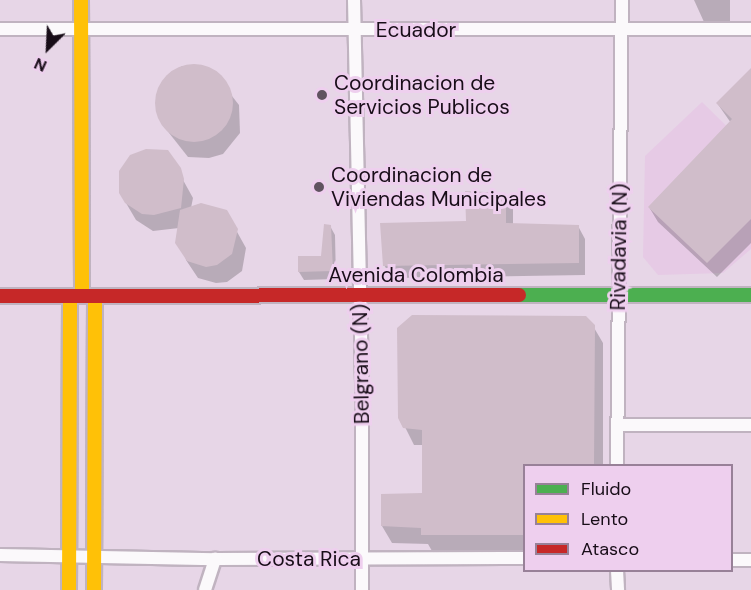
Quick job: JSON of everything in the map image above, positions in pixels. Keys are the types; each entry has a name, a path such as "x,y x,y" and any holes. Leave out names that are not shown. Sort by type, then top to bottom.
{"street":[{"path":"81,0 82,296 94,590"},
{"name":"Belgrano (N)","path":"354,0 360,296 362,590"},
{"name":"Rivadavia (N)","path":"617,464 622,0"},
{"name":"Ecuador","path":"0,29 751,29"},
{"name":"Avenida Colombia","path":"0,296 751,295"},
{"path":"69,590 82,296"},
{"path":"617,425 751,425"},
{"name":"Costa Rica","path":"0,555 215,559 523,558"},
{"path":"205,590 215,559"},
{"path":"733,560 751,560"},
{"path":"617,572 618,590"}],"shaded area":[{"path":"702,102 751,150 751,249 723,273 658,275 643,257 645,156"}],"building":[{"path":"186,64 202,64 216,70 227,81 233,95 233,111 227,125 216,136 202,142 186,142 172,136 161,125 155,111 155,95 161,81 172,70"},
{"path":"751,68 751,219 707,263 648,207 732,119 716,103"},
{"path":"146,149 168,150 181,168 184,179 181,208 154,215 142,214 125,203 119,193 119,171 130,155"},
{"path":"465,191 506,193 506,223 579,225 579,263 383,266 380,223 466,221"},
{"path":"201,203 227,210 238,229 232,254 217,265 206,267 187,261 175,243 180,210"},
{"path":"324,224 331,225 333,271 298,272 298,256 321,256"},
{"path":"412,315 586,316 595,325 594,464 523,464 523,535 421,535 421,528 381,526 381,494 422,493 422,430 403,428 398,418 397,328"}],"traffic: fast":[{"path":"519,295 751,295"}],"traffic: slow":[{"path":"81,0 82,296"},
{"path":"69,590 70,296"},
{"path":"94,590 95,296"}],"traffic: jam":[{"path":"0,296 519,295"}],"place":[{"name":"Coordinacion de Servicios Publicos","path":"322,95"},
{"name":"Coordinacion de Viviendas Municipales","path":"319,187"}]}
